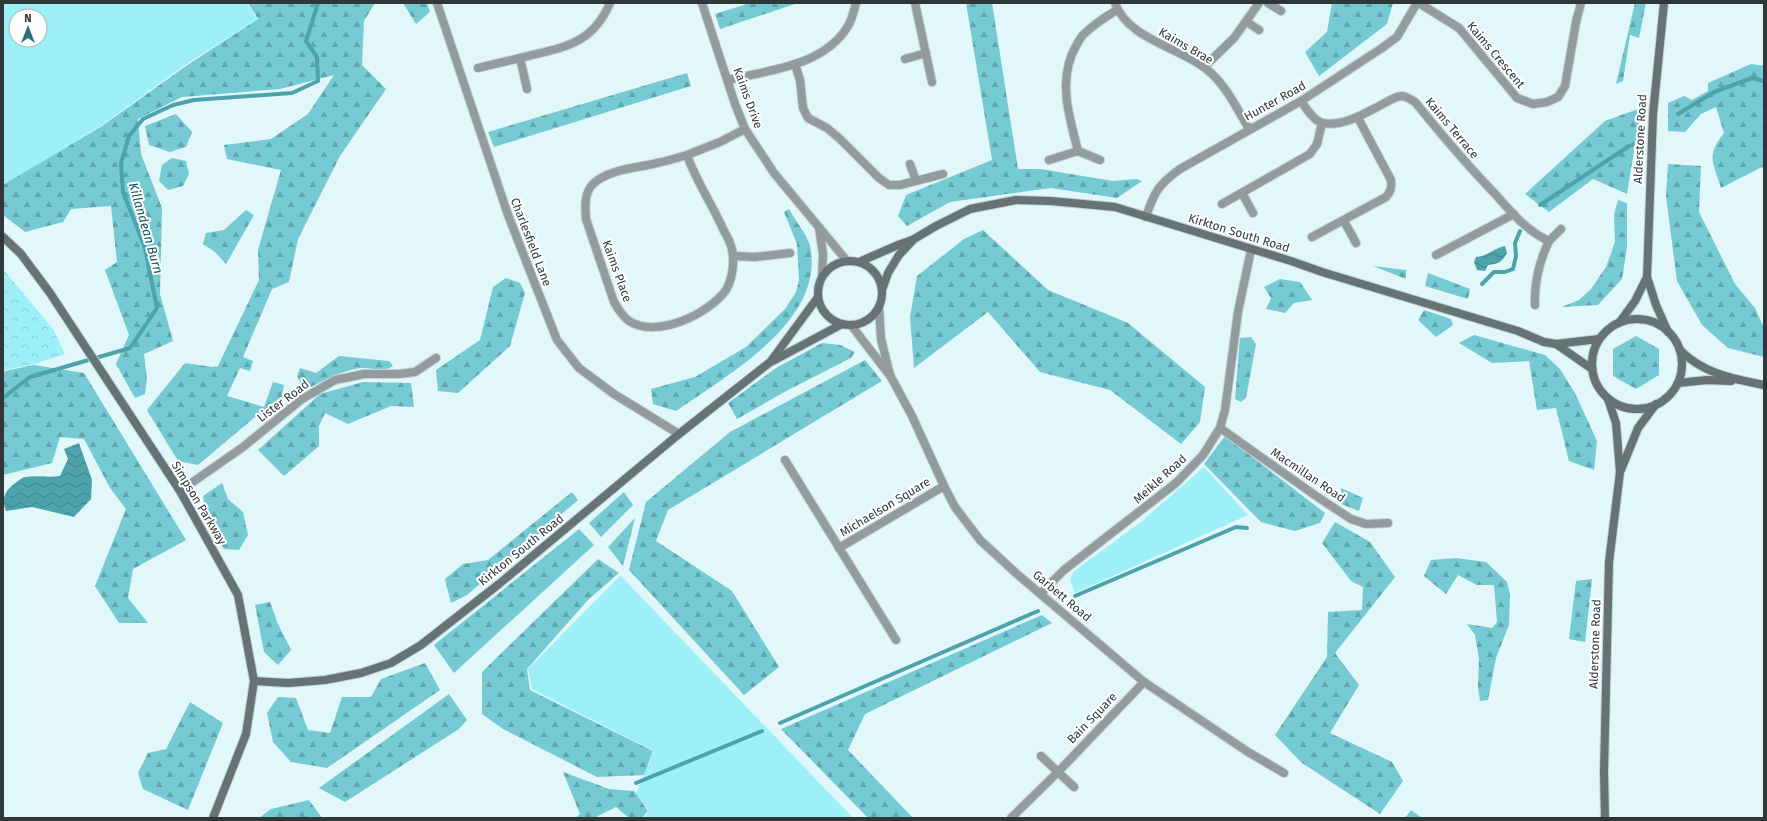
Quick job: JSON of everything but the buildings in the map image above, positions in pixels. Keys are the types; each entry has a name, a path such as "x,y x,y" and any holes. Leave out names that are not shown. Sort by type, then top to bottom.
{"street":[{"name":"Charlesfield Lane","path":"437,3 508,215 557,340 580,368 614,394 679,434"},
{"path":"478,68 562,48 587,36 597,25 610,3"},
{"name":"Kaims Drive","path":"702,3 735,104 745,129 774,173 847,261"},
{"path":"728,80 795,64 814,57 834,44 849,26 856,3"},
{"path":"915,3 932,82"},
{"path":"1204,67 1234,38 1247,22 1259,3"},
{"path":"1268,3 1281,11"},
{"name":"Kaims Crescent","path":"1418,3 1459,28 1517,98 1532,104 1547,102 1558,97 1565,86 1576,22 1581,3"},
{"name":"Hunter Road","path":"1146,216 1152,197 1165,179 1301,100 1365,60 1397,37 1418,3"},
{"name":"Alderstone Road","path":"1664,3 1653,114 1647,277 1656,305 1668,332"},
{"name":"Kaims Brae","path":"1078,151 1065,89 1068,64 1076,45 1082,36 1116,6 1128,22 1151,40 1204,67 1228,92 1249,129"},
{"path":"1247,22 1259,30"},
{"path":"905,59 926,53"},
{"path":"520,58 527,89"},
{"path":"795,64 800,80 803,108 808,118 831,132 879,178 889,185 900,185 943,174"},
{"name":"Kaims Terrace","path":"1322,123 1337,123 1358,118 1392,99 1400,96 1407,97 1414,102 1472,170 1514,214 1536,235 1549,241"},
{"path":"1222,204 1310,154 1317,144 1322,123 1314,117 1301,100"},
{"path":"1312,237 1386,197 1392,187 1388,174 1358,118"},
{"name":"Kaims Place","path":"687,155 692,169 729,242 733,256 733,269 727,289 712,305 698,314 665,327 640,326 621,314 614,302 586,219 584,206 587,193 592,184 613,173 687,155 720,142 745,129"},
{"path":"1049,160 1078,151 1100,160"},
{"path":"910,164 916,181"},
{"path":"1242,193 1253,213"},
{"name":"Kirkton South Road","path":"859,262 914,239 936,226 970,210 1016,200 1051,201 1115,208 1146,216 1556,344 1592,369"},
{"path":"1436,255 1514,214"},
{"path":"1344,221 1356,243"},
{"path":"819,228 823,254 822,277"},
{"path":"1535,304 1536,276 1542,256 1549,241 1562,229"},
{"name":"Simpson Parkway","path":"3,237 21,254 50,293 180,491 238,595 254,681 246,734 213,818"},
{"name":"Kirkton South Road","path":"882,290 888,273 899,255 914,239"},
{"name":"Meikle Road","path":"1040,593 1064,570 1176,483 1203,455 1220,428 1225,410 1238,312 1251,250"},
{"path":"733,256 790,254"},
{"path":"847,261 859,262 867,266 874,272 882,290 878,307 872,316 865,321 851,325 842,324 826,315 820,305 818,297 818,286 822,277 831,267 847,261"},
{"name":"Alderstone Road","path":"1619,323 1634,301 1647,277"},
{"name":"Kirkton South Road","path":"769,363 818,297"},
{"name":"Garbett Road","path":"878,307 880,339 891,377"},
{"path":"1679,349 1681,366 1678,382 1665,399 1656,404 1644,408 1631,409 1619,405 1608,399 1594,380 1592,369 1593,353 1599,339 1608,330 1619,323 1632,319 1645,320 1658,324 1668,332 1679,349 1690,360 1706,370 1764,385"},
{"name":"Kirkton South Road","path":"254,681 288,683 325,680 361,673 391,663 421,645 499,584 679,434 769,363 842,324"},
{"name":"Garbett Road","path":"851,325 891,377 912,416 955,507 980,540 1144,682 1248,752 1284,773"},
{"name":"Kirkton South Road","path":"1556,344 1599,339"},
{"name":"Lister Road","path":"180,491 243,447 302,399 335,380 364,374 399,374 416,372 436,358"},
{"path":"1678,382 1707,380 1748,382"},
{"name":"Alderstone Road","path":"1605,818 1604,772 1609,562 1620,472 1616,423 1608,399"},
{"name":"Alderstone Road","path":"1620,472 1638,428 1656,404"},
{"name":"Macmillan Road","path":"1220,428 1351,519 1366,524 1388,523"},
{"name":"Michaelson Square","path":"785,460 896,640"},
{"name":"Michaelson Square","path":"839,548 944,486"},
{"name":"Bain Square","path":"1011,818 1058,772 1144,682"},
{"path":"1041,756 1074,788"}],"green space":[{"path":"3,3 247,3 257,19 185,65 102,125 4,185"},
{"path":"248,3 375,3 364,21 362,65 386,89 340,156 298,239 289,282 272,289 243,357 253,361 250,371 240,368 227,396 264,407 273,382 284,385 279,410 255,417 198,465 178,461 147,410 185,363 213,367 218,366 259,280 258,250 281,170 227,159 224,145 271,139 308,114 334,75 280,89 182,97 138,119 141,154 162,208 160,294 173,341 144,354 147,379 145,394 135,398 116,364 129,335 105,270 117,262 111,206 71,209 63,222 25,232 3,215 3,185 102,126 186,66 258,19"},
{"path":"403,3 427,3 430,12 416,24"},
{"path":"750,3 798,3 720,29 715,14"},
{"path":"966,3 992,3 1018,169 1040,169 1113,181 1137,179 1142,181 1117,198 1051,188 950,202 907,226 898,216 906,195 992,160"},
{"path":"1332,3 1393,3 1387,24 1319,76 1305,52 1327,32"},
{"path":"1635,3 1646,3 1639,38 1630,35 1623,81 1616,84"},
{"path":"1751,64 1764,66 1764,167 1721,188 1714,165 1713,154 1718,141 1724,133 1716,107 1701,114 1685,132 1668,131 1668,103 1684,96 1692,100 1708,91 1708,83"},
{"path":"687,73 691,86 494,147 488,132"},
{"path":"1641,108 1627,194 1593,179 1549,212 1525,194 1605,121"},
{"path":"176,114 192,132 186,147 170,152 149,145 145,126"},
{"path":"172,158 186,161 189,174 183,186 168,190 159,181 162,165"},
{"path":"1668,164 1701,166 1699,212 1735,284 1755,308 1764,328 1764,357 1728,348 1702,325 1677,281 1666,196"},
{"path":"1618,200 1627,203 1627,247 1622,279 1598,305 1562,307 1579,300 1591,289 1606,267 1615,242 1614,215"},
{"path":"789,209 809,242 811,273 803,298 788,322 768,343 745,363 676,411 653,404 651,389 695,377 746,347 785,309 796,292 799,280 797,244 784,212"},
{"path":"246,210 254,215 226,264 215,252 203,244 206,233 224,230"},
{"path":"983,230 1048,290 1128,323 1205,387 1200,422 1181,444 1110,390 1040,372 988,312 914,368 910,317 917,276 964,239"},
{"path":"1373,266 1406,270 1406,279"},
{"path":"3,269 53,329 65,354 35,364 5,370 3,372"},
{"path":"1428,273 1470,289 1468,299 1425,286"},
{"path":"506,278 520,283 525,293 510,346 458,393 438,391 436,370 480,340 493,287"},
{"path":"1280,279 1300,282 1312,300 1294,303 1285,313 1266,309 1271,298 1264,287"},
{"path":"1424,310 1451,319 1453,325 1436,337 1418,320"},
{"path":"1474,335 1545,355 1560,369 1575,393 1597,441 1594,470 1569,461 1556,408 1537,410 1529,361 1492,363 1459,343"},
{"path":"1636,336 1659,349 1659,375 1636,389 1613,376 1613,349"},
{"path":"1251,337 1256,344 1246,398 1241,402 1235,399 1240,338"},
{"path":"822,343 840,345 855,352 851,358 788,390 737,419 728,403 776,368"},
{"path":"339,356 389,361 393,366 385,369 353,369 305,390 297,377 300,368 316,373"},
{"path":"865,360 882,381 668,510 656,541 732,591 779,667 744,695 629,570 646,502 730,432"},
{"path":"34,365 84,373 186,540 133,569 128,598 148,623 119,623 95,586 126,509 110,488 84,439 60,437 52,463 3,475 3,373 5,371"},
{"path":"363,382 411,383 414,407 391,406 348,424 325,413 319,426 319,446 284,476 258,450 320,394"},
{"path":"1225,436 1325,513 1320,523 1295,531 1261,522 1204,464"},
{"path":"1204,467 1248,515 1075,593 1070,580 1073,572 1141,522"},
{"path":"222,483 228,499 243,512 248,535 239,550 224,549 207,521 203,496"},
{"path":"1341,488 1363,498 1359,511 1341,504"},
{"path":"572,492 578,500 467,595 451,603 445,579 463,564 488,560"},
{"path":"624,492 633,505 601,537 589,523"},
{"path":"635,518 623,566 608,547"},
{"path":"1335,522 1370,542 1395,577 1335,653 1359,685 1330,733 1392,762 1403,781 1380,814 1302,763 1275,735 1327,657 1328,612 1362,610 1363,587 1351,581 1322,543"},
{"path":"579,529 594,545 454,673 434,645"},
{"path":"1456,558 1486,562 1507,582 1510,594 1509,625 1496,658 1488,700 1480,701 1478,687 1479,659 1475,635 1467,624 1492,628 1497,622 1494,585 1477,585 1458,575 1446,594 1424,576 1431,560"},
{"path":"598,559 619,573 588,600 527,669 530,690 653,751 644,775 597,777 503,729 482,714 482,672"},
{"path":"621,575 853,818 644,818 649,811 636,794 654,751 532,689 528,669"},
{"path":"1592,579 1585,642 1569,639 1576,581"},
{"path":"270,602 278,624 291,650 278,665 264,652 255,605"},
{"path":"1042,615 1052,623 865,714 848,750 913,818 868,818 781,729"},
{"path":"425,663 440,690 327,768 291,762 273,742 267,713 278,697 296,698 308,730 330,733 342,697 371,697 381,679"},
{"path":"449,694 467,720 459,729 345,802 319,788"},
{"path":"190,702 223,723 188,810 143,789 138,773 148,753 166,749"},
{"path":"563,772 609,789 634,791 648,811 642,818 629,818 616,807 594,818 575,818 580,814"},
{"path":"309,800 322,818 259,818 271,809"},
{"path":"1411,810 1422,818 1405,818"}],"water":[{"path":"1505,246 1507,253 1502,260 1498,263 1488,265 1485,271 1477,270 1474,262 1476,257"},
{"path":"79,443 92,480 91,499 74,517 32,507 6,511 4,506 4,498 10,487 25,477 60,476 68,459 64,449"}],"waterway":[{"name":"Killandean Burn","path":"3,398 30,377 130,348 157,308 145,248 123,192 121,163 129,136 143,119 173,105 194,100 292,93 318,81 317,57 306,41 318,3"},
{"path":"1678,114 1714,92 1752,78 1764,81"},
{"path":"1540,205 1629,146"},
{"path":"1482,284 1494,272 1505,272 1513,269 1516,256 1515,243 1520,231"},
{"path":"1075,596 1236,527 1247,528"},
{"path":"780,723 1038,611"},
{"path":"636,783 762,731"}]}
